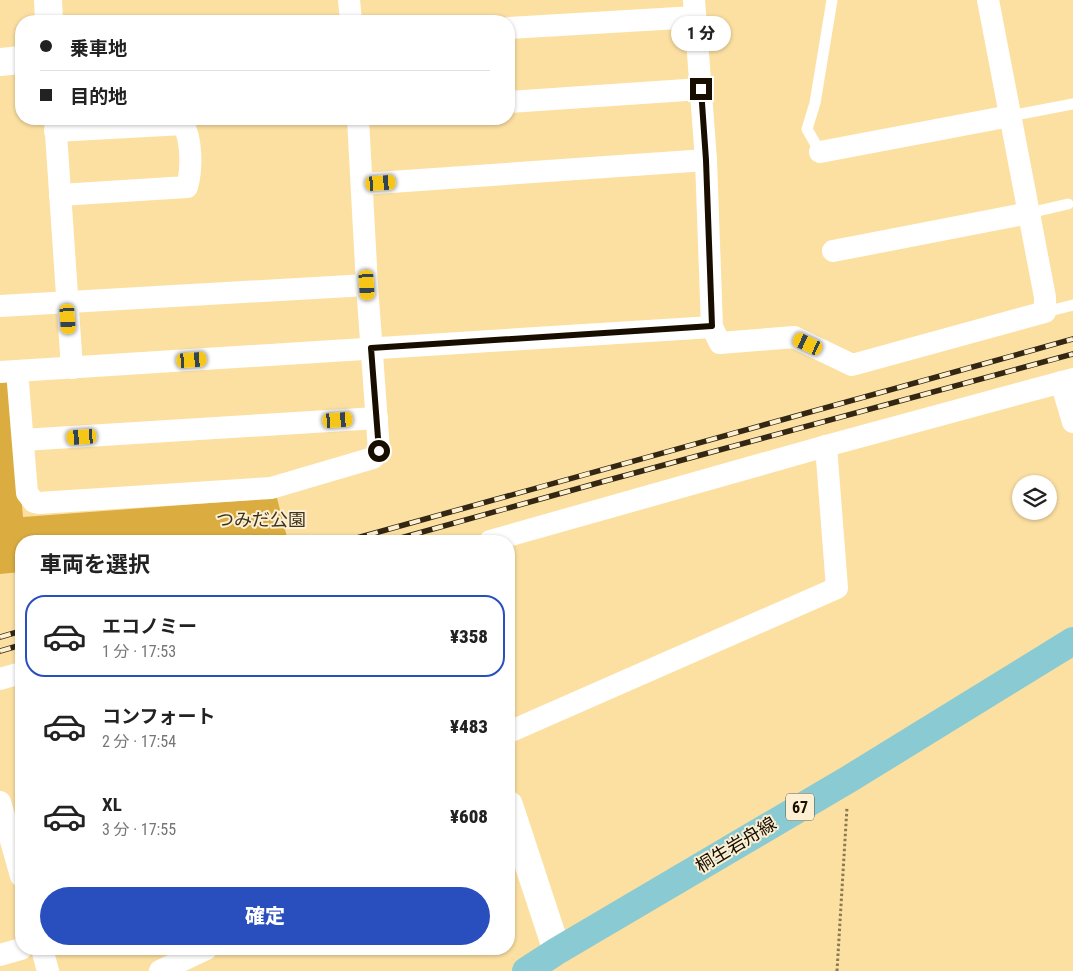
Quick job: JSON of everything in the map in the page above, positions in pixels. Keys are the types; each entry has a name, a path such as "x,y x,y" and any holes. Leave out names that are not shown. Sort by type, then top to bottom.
{"main road":[{"name":"桐生岩舟線","path":"526,971 849,778 1073,641"}],"street":[{"path":"48,0 49,15"},
{"path":"349,0 350,15"},
{"path":"515,27 695,8 706,160 712,326 720,343 794,338 852,365 1045,312 1045,297 988,0"},
{"path":"0,62 15,61"},
{"path":"515,102 701,89"},
{"path":"820,152 1010,116"},
{"path":"55,125 72,368"},
{"path":"60,195 187,187 191,175 188,132 184,125"},
{"path":"358,125 367,285 371,348 379,451 373,458 271,488 34,502 27,493 23,440 8,372 371,348 712,326"},
{"path":"362,184 706,160"},
{"path":"833,251 1029,213"},
{"path":"0,306 367,285"},
{"path":"511,535 826,446 1067,381 1073,422"},
{"path":"23,440 377,418"},
{"path":"515,729 837,588 826,446"},
{"path":"0,679 15,675"},
{"path":"0,802 12,848"},
{"path":"515,822 557,951"},
{"path":"0,955 15,951"},
{"path":"44,955 48,971"},
{"path":"160,971 193,955"}],"lane":[{"path":"820,152 807,129 815,104 832,0"},
{"path":"1010,116 1073,104"},
{"path":"1029,213 1068,204"},
{"path":"1045,312 1073,305"}],"path":[{"path":"837,971 849,778"}],"green space":[{"name":"つみだ公園","path":"0,382 8,382 12,388 23,517 277,498 286,535 15,535 15,573 0,574"}],"railway":[{"path":"368,535 1073,339"},
{"path":"412,535 1073,354"},
{"path":"0,637 15,633"},
{"path":"0,651 15,647"}],"route":[{"path":"379,451 371,348 712,326 706,160 701,89"}]}
